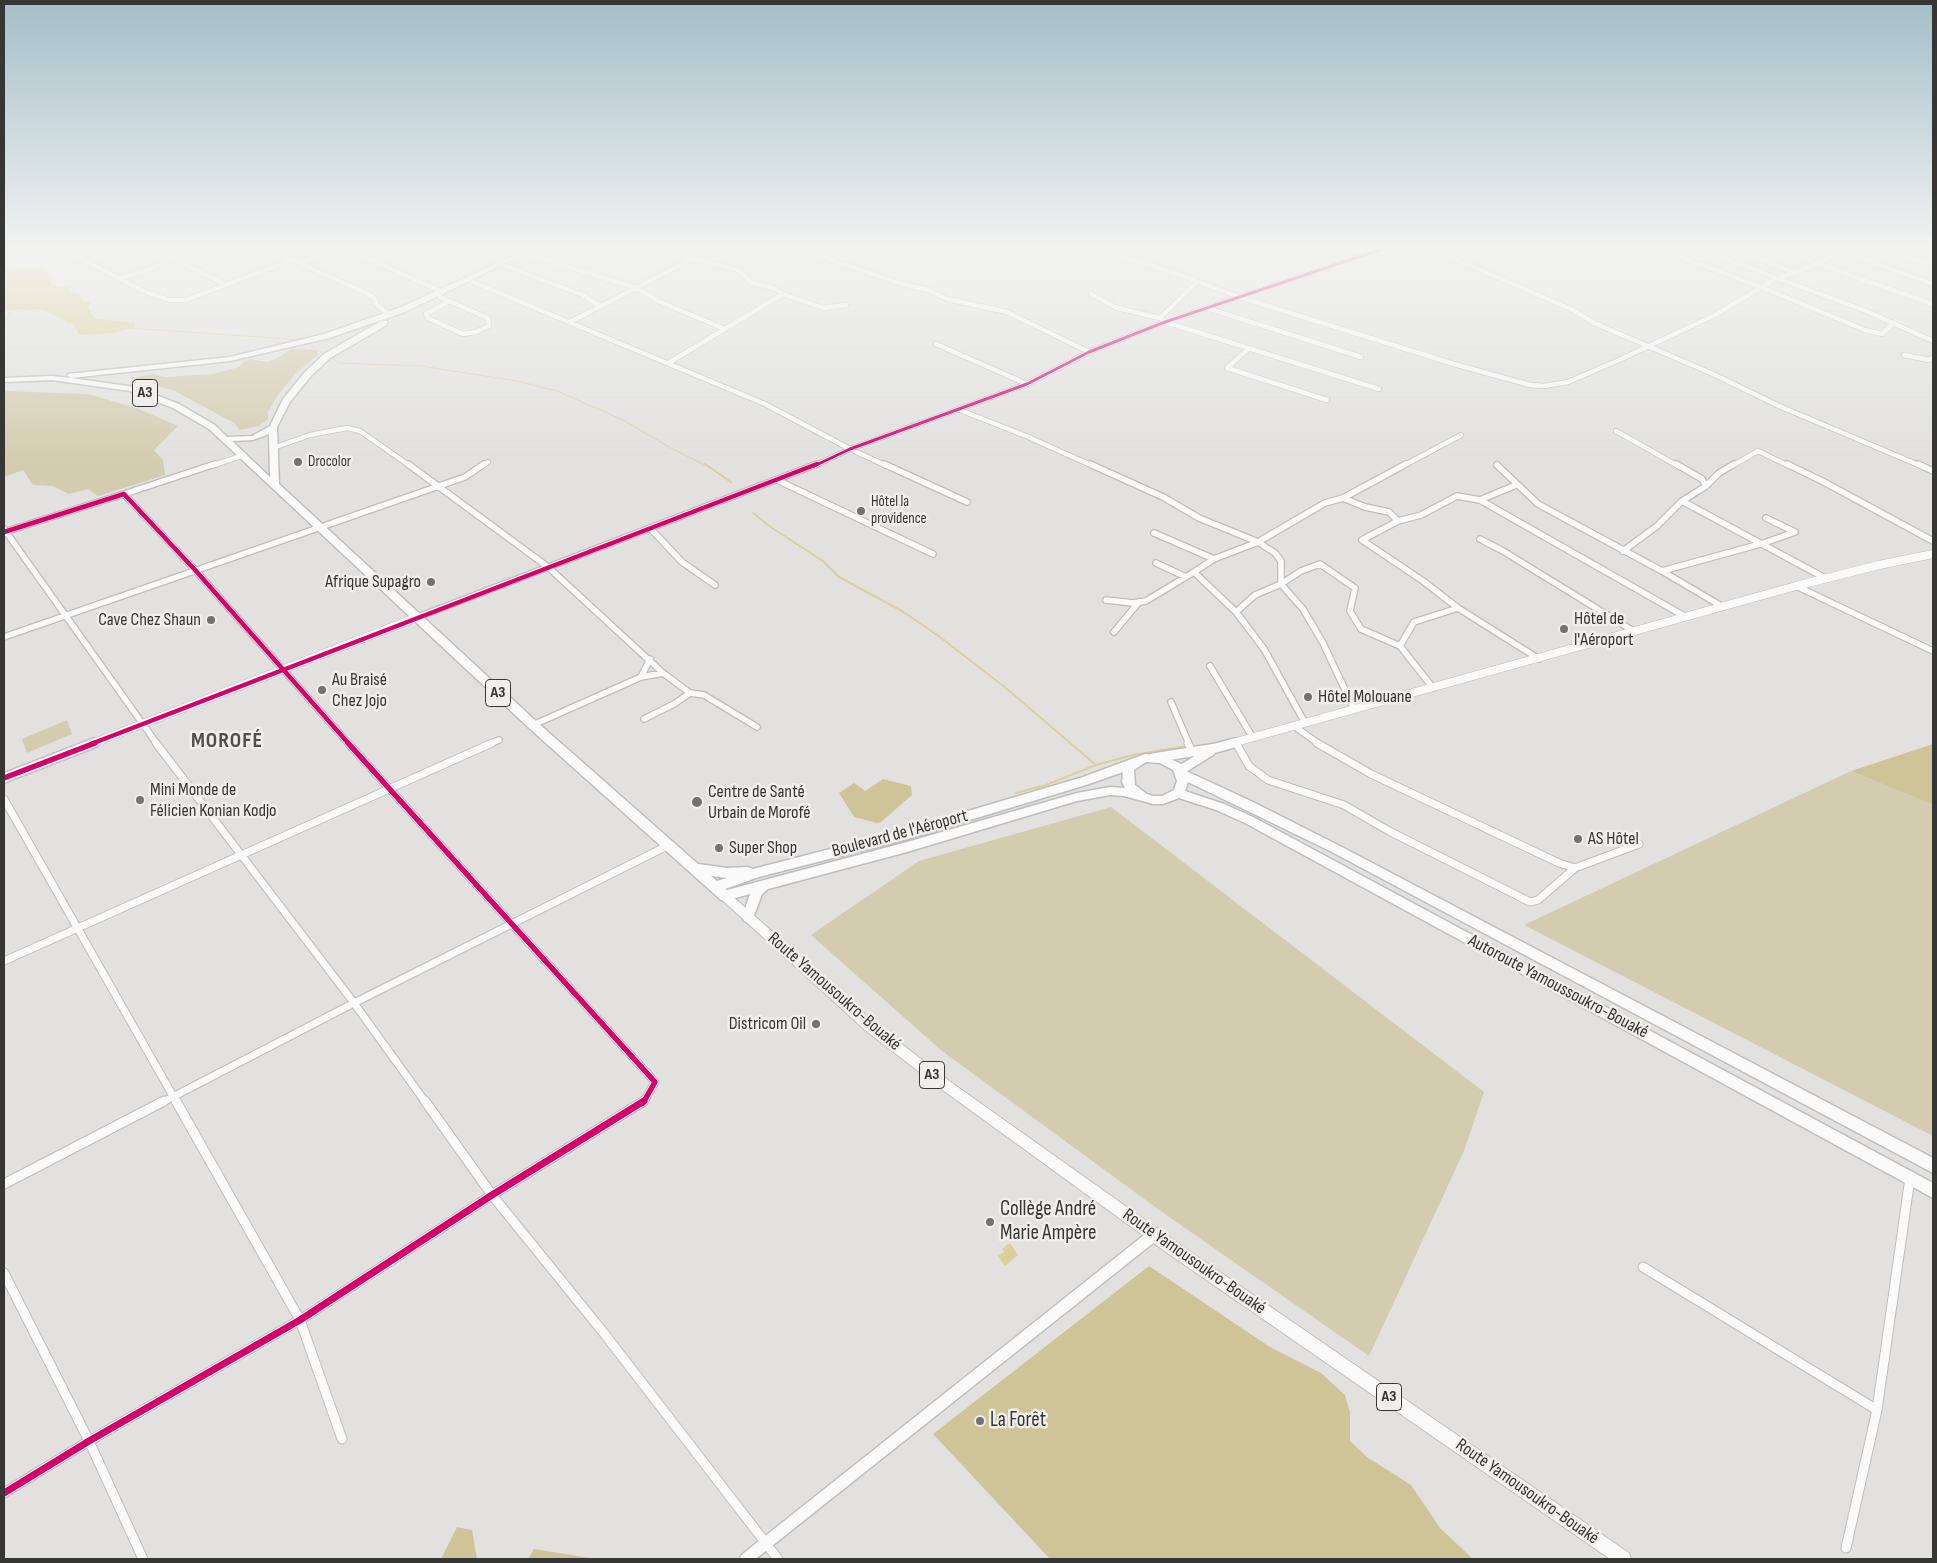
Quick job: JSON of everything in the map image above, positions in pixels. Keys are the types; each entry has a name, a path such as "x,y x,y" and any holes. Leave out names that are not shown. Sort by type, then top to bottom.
{"highway":[{"path":"52,378 230,359 326,336 375,322"},
{"path":"226,439 253,438 265,433 273,427 291,394 316,366 354,339 383,322"},
{"path":"131,382 149,369"},
{"name":"A3","path":"4,380 52,378 131,382 195,415 226,439"},
{"path":"273,427 275,484"},
{"name":"Route Yamousoukro-Bouaké","path":"226,439 418,617 532,726 725,896"},
{"path":"1153,758 1170,762 1181,772 1183,781 1178,794 1163,800 1144,798 1131,788 1128,782 1129,769 1139,760 1153,758"},
{"name":"Boulevard de l'Aéroport","path":"715,887 759,872 907,834 1086,781 1133,764"},
{"name":"Autoroute Yamoussoukro-Bouaké","path":"1181,772 1336,849 1933,1166"},
{"name":"Boulevard de l'Aéroport","path":"725,896 907,847 1078,796 1110,791 1124,792 1144,798"},
{"name":"Autoroute Yamoussoukro-Bouaké","path":"1178,794 1220,807 1249,820 1933,1191"},
{"path":"694,869 727,873 759,872"},
{"path":"748,917 757,891 768,883"}],"main road":[{"name":"Route Yamousoukro-Bouaké","path":"725,896 870,1026 948,1088 1623,1559"}],"street":[{"path":"437,322 463,334 476,332 489,326 488,322"},
{"path":"570,322 670,362 765,404 850,449 967,502"},
{"path":"708,322 725,329"},
{"path":"670,362 737,322"},
{"path":"1029,322 1089,352"},
{"path":"4,778 778,480 850,449 1027,384 1089,352 1165,322 1379,389"},
{"path":"1251,322 1361,357"},
{"path":"1319,322 1454,364 1530,385 1554,386 1568,382 1700,322"},
{"path":"1592,322 1779,406 1933,471"},
{"path":"1846,322 1865,330 1882,334 1894,323 1933,341"},
{"path":"936,344 1027,384"},
{"path":"1248,349 1227,368 1327,400"},
{"path":"1904,355 1929,360 1933,358"},
{"path":"960,410 1119,476 1163,497 1199,518 1258,542 1275,553 1282,561 1281,584 1303,609 1323,643 1354,710"},
{"path":"273,448 310,435 348,428 360,431 438,485 548,567 663,673 690,692 704,695 757,727"},
{"path":"1616,431 1702,479 1706,486"},
{"path":"1106,600 1139,602 1156,597 1214,558 1258,542 1325,503 1343,498 1461,435"},
{"path":"1623,551 1657,526 1672,513 1682,500 1706,486 1719,473 1758,451 1824,482 1933,541"},
{"path":"244,455 4,531 141,724 354,1004 492,1195 603,1332 778,1559"},
{"path":"4,637 196,571 319,526 465,477 488,462"},
{"path":"1497,465 1538,504 1662,571 1722,607"},
{"path":"778,480 932,554"},
{"path":"1480,500 1516,485"},
{"path":"4,1493 89,1441 300,1320 492,1195 642,1104 655,1082 282,670 196,571 124,494"},
{"path":"1539,659 1458,608 1423,581 1364,544 1362,540 1398,521 1421,515 1457,496 1480,500 1686,617"},
{"path":"1343,498 1365,507 1388,512 1398,521"},
{"path":"1682,500 1825,578"},
{"path":"1662,571 1764,544 1794,532 1766,518"},
{"path":"650,528 682,562 715,584"},
{"path":"1154,533 1214,558"},
{"path":"1480,539 1503,551 1635,632"},
{"path":"1153,758 1236,743 1305,722 1539,659 1825,578 1933,554"},
{"path":"1156,563 1186,577"},
{"path":"1236,612 1255,595 1281,584 1300,571 1320,564 1355,588 1350,611 1361,630 1400,646 1433,688"},
{"path":"1194,572 1236,612 1264,649 1305,722"},
{"path":"1796,586 1933,651"},
{"path":"1114,632 1139,602"},
{"path":"1400,646 1414,622 1458,608"},
{"path":"642,677 650,659"},
{"path":"1210,666 1253,738"},
{"path":"532,726 642,677 663,673"},
{"path":"644,719 666,709 690,692"},
{"path":"1171,702 1192,752"},
{"path":"1294,726 1328,751 1371,774 1558,863 1575,868"},
{"path":"4,961 499,740"},
{"path":"1236,743 1249,766 1268,780 1344,805 1389,831 1530,902 1538,900 1575,868 1639,844"},
{"path":"1181,772 1216,748"},
{"path":"4,799 172,1098 300,1320 342,1439"},
{"path":"4,1184 354,1004 668,846"},
{"path":"1846,1548 1877,1410 1910,1178"},
{"path":"746,1559 1155,1234"},
{"path":"1643,1267 1877,1410"},
{"path":"4,1273 89,1441 143,1559"}],"shaded area":[{"path":"66,322 126,322 135,323 135,326 116,333 78,335 72,323 66,324"},
{"path":"292,349 317,350 318,355 295,374 276,398 268,412 268,419 259,426 240,430 234,423 173,390 134,381 137,377 152,374 165,377 213,374 239,367 244,361 250,359 267,362"},
{"path":"4,391 88,394 139,409 178,426 154,450 163,460 165,475 98,496 88,489 69,494 53,486 33,485 23,470 4,477"},
{"path":"67,720 72,734 27,753 22,739"},
{"path":"1933,744 1933,805 1851,771"},
{"path":"1851,771 1933,805 1933,1136 1524,925"},
{"path":"883,779 911,786 912,795 881,822 877,823 854,817 839,793 854,783 865,791"},
{"path":"1111,807 1484,1092 1464,1151 1369,1356 1162,1212 942,1051 811,935 919,861"},
{"path":"1010,1243 1018,1255 1005,1266 998,1256 1004,1252 1002,1249"},
{"path":"1149,1266 1270,1347 1321,1373 1345,1395 1350,1412 1350,1441 1367,1457 1411,1485 1440,1528 1473,1559 1050,1559 933,1434"},
{"path":"457,1527 472,1530 477,1559 441,1559"},
{"path":"534,1549 596,1559 528,1559"}],"waterway":[{"path":"128,328 303,340"},
{"path":"307,343 326,355"},
{"path":"330,357 339,363 421,366 517,381 557,391 623,420 669,447 707,466"},
{"path":"705,464 731,482"},
{"path":"753,513 772,528 823,561 839,577 902,611 940,637 1007,689 1096,765"},
{"path":"1096,765 1133,755 1187,746"},
{"path":"1016,793 1046,785 1096,765"}],"cycle path":[{"path":"4,778 816,465 850,449 1027,384 1089,352 1165,322"},
{"path":"4,532 124,494 196,571 282,670 655,1082 642,1104 492,1195 300,1320 89,1441 4,1493"}],"place":[{"name":"Drocolor","path":"298,462"},
{"name":"Hôtel la providence","path":"861,511"},
{"name":"Afrique Supagro","path":"431,582"},
{"name":"Cave Chez Shaun","path":"211,620"},
{"name":"Hôtel de l'Aéroport","path":"1564,629"},
{"name":"Au Braisé Chez Jojo","path":"322,690"},
{"name":"Hôtel Molouane","path":"1308,697"},
{"name":"Mini Monde de Félicien Konian Kodjo","path":"140,800"},
{"name":"Centre de Santé Urbain de Morofé","path":"697,802"},
{"name":"AS Hôtel","path":"1578,839"},
{"name":"Super Shop","path":"719,848"},
{"name":"Districom Oil","path":"816,1024"},
{"name":"Collège André Marie Ampère","path":"990,1222"},
{"name":"La Forêt","path":"980,1421"}],"district":[{"name":"MOROFÉ","path":"227,741"}]}
